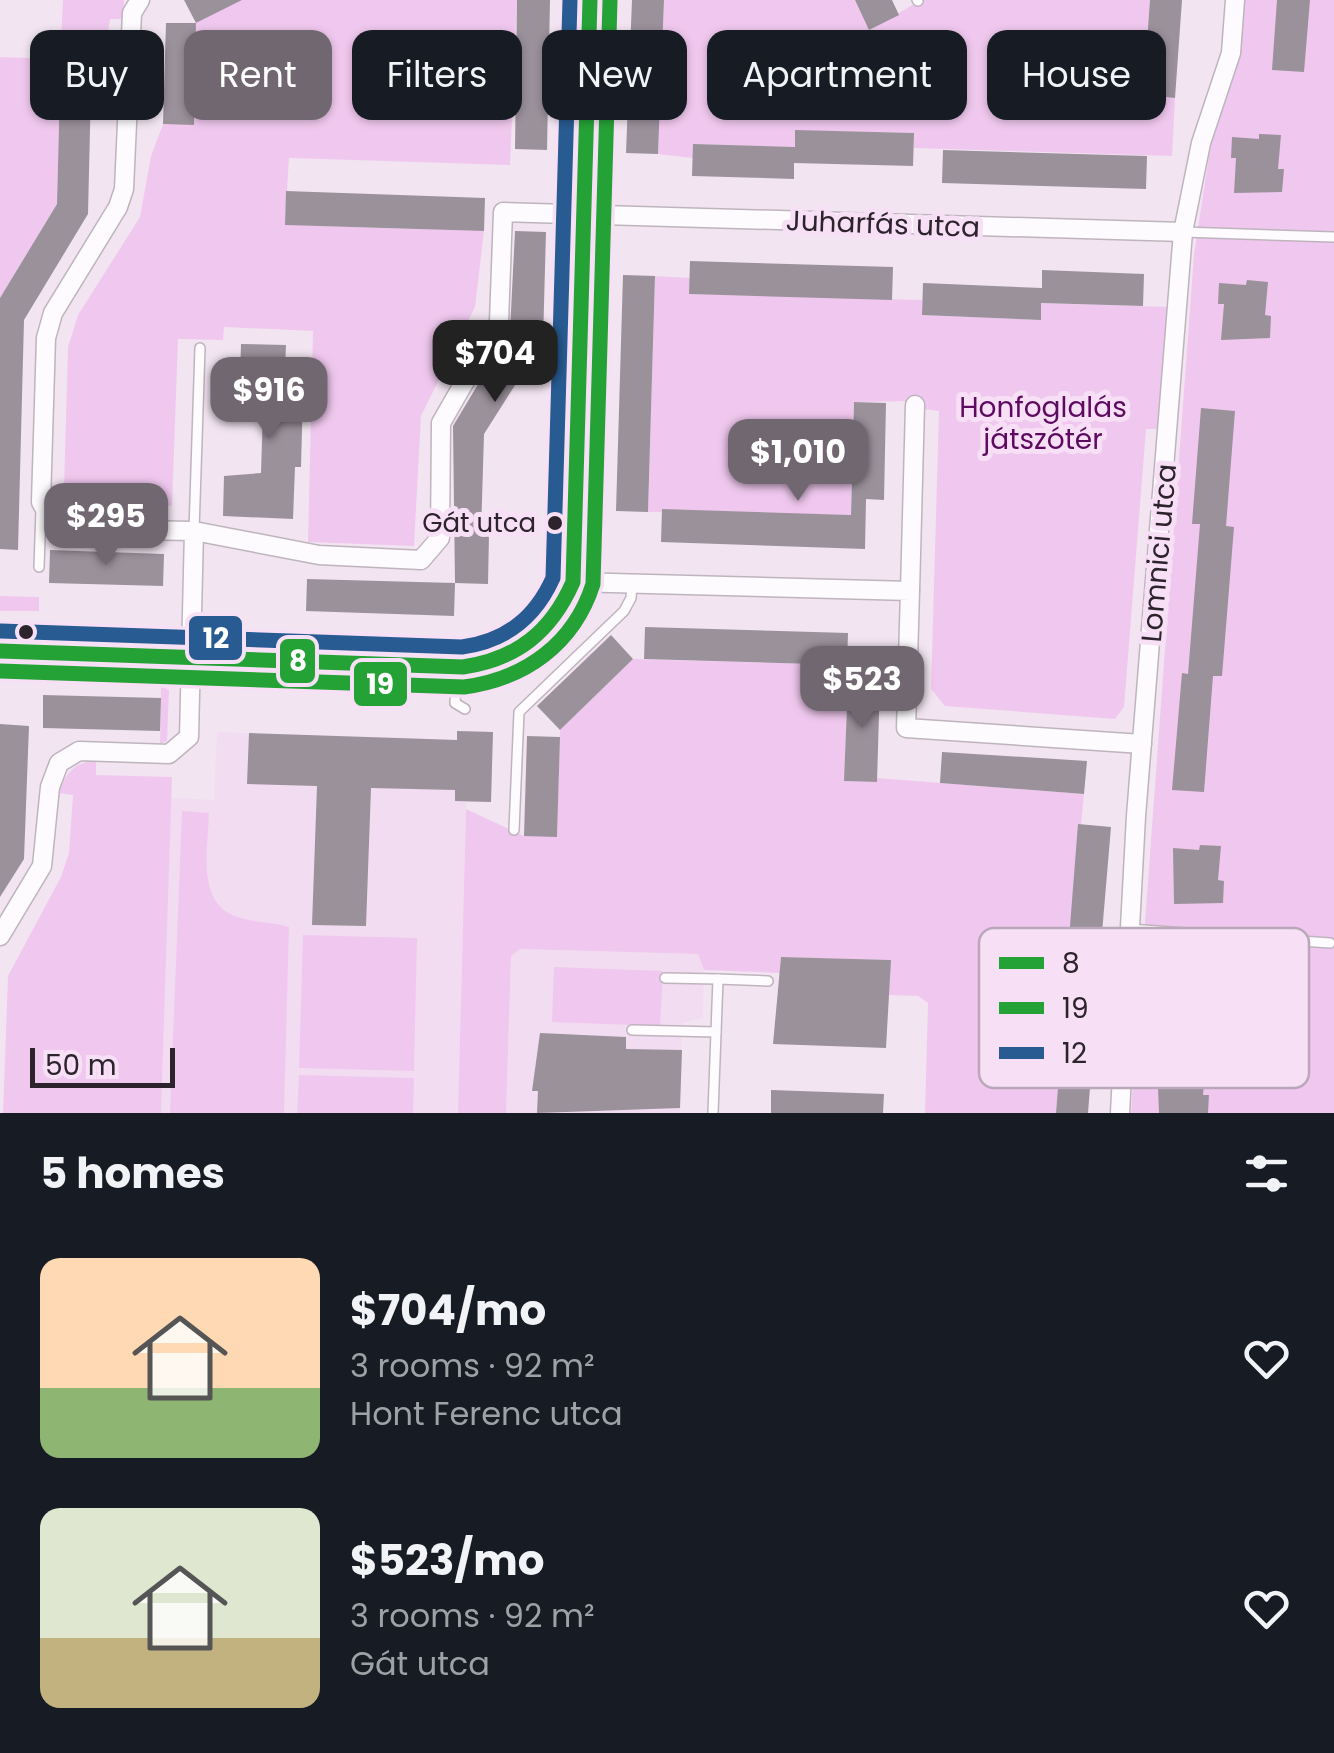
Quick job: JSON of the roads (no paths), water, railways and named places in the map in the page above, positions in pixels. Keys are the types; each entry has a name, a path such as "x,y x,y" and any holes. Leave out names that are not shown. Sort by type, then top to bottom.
{"street":[{"path":"0,936 42,866 52,773 79,752 169,754 189,738 194,532 67,529 50,518 41,502 46,338 53,313 124,189 132,14 140,0"},
{"path":"0,651 457,666 502,662 520,652 545,629 567,600 573,582 590,0"},
{"name":"Lomnici utca","path":"1129,928 1183,232 1201,144 1231,53 1235,0"},
{"name":"Juharfás utca","path":"194,532 320,555 421,560 440,538 441,423 499,322 502,212 1183,232"},
{"path":"915,405 906,728 1142,744"},
{"path":"573,582 910,591"},
{"name":"Lomnici utca","path":"1120,1113 1121,1088"}],"lane":[{"path":"1183,232 1334,237"},
{"path":"194,532 200,348"},
{"path":"39,568 41,502"},
{"path":"514,830 519,712 624,612 632,584"},
{"path":"457,666 455,703 464,709"},
{"path":"1309,941 1330,942"},
{"path":"665,978 768,981"},
{"path":"713,1113 718,979"},
{"path":"632,1030 716,1032"}],"place":[{"name":"Gát utca","path":"555,523"}],"park label":[{"name":"Honfoglalás játszótér","path":"1043,423"}]}
